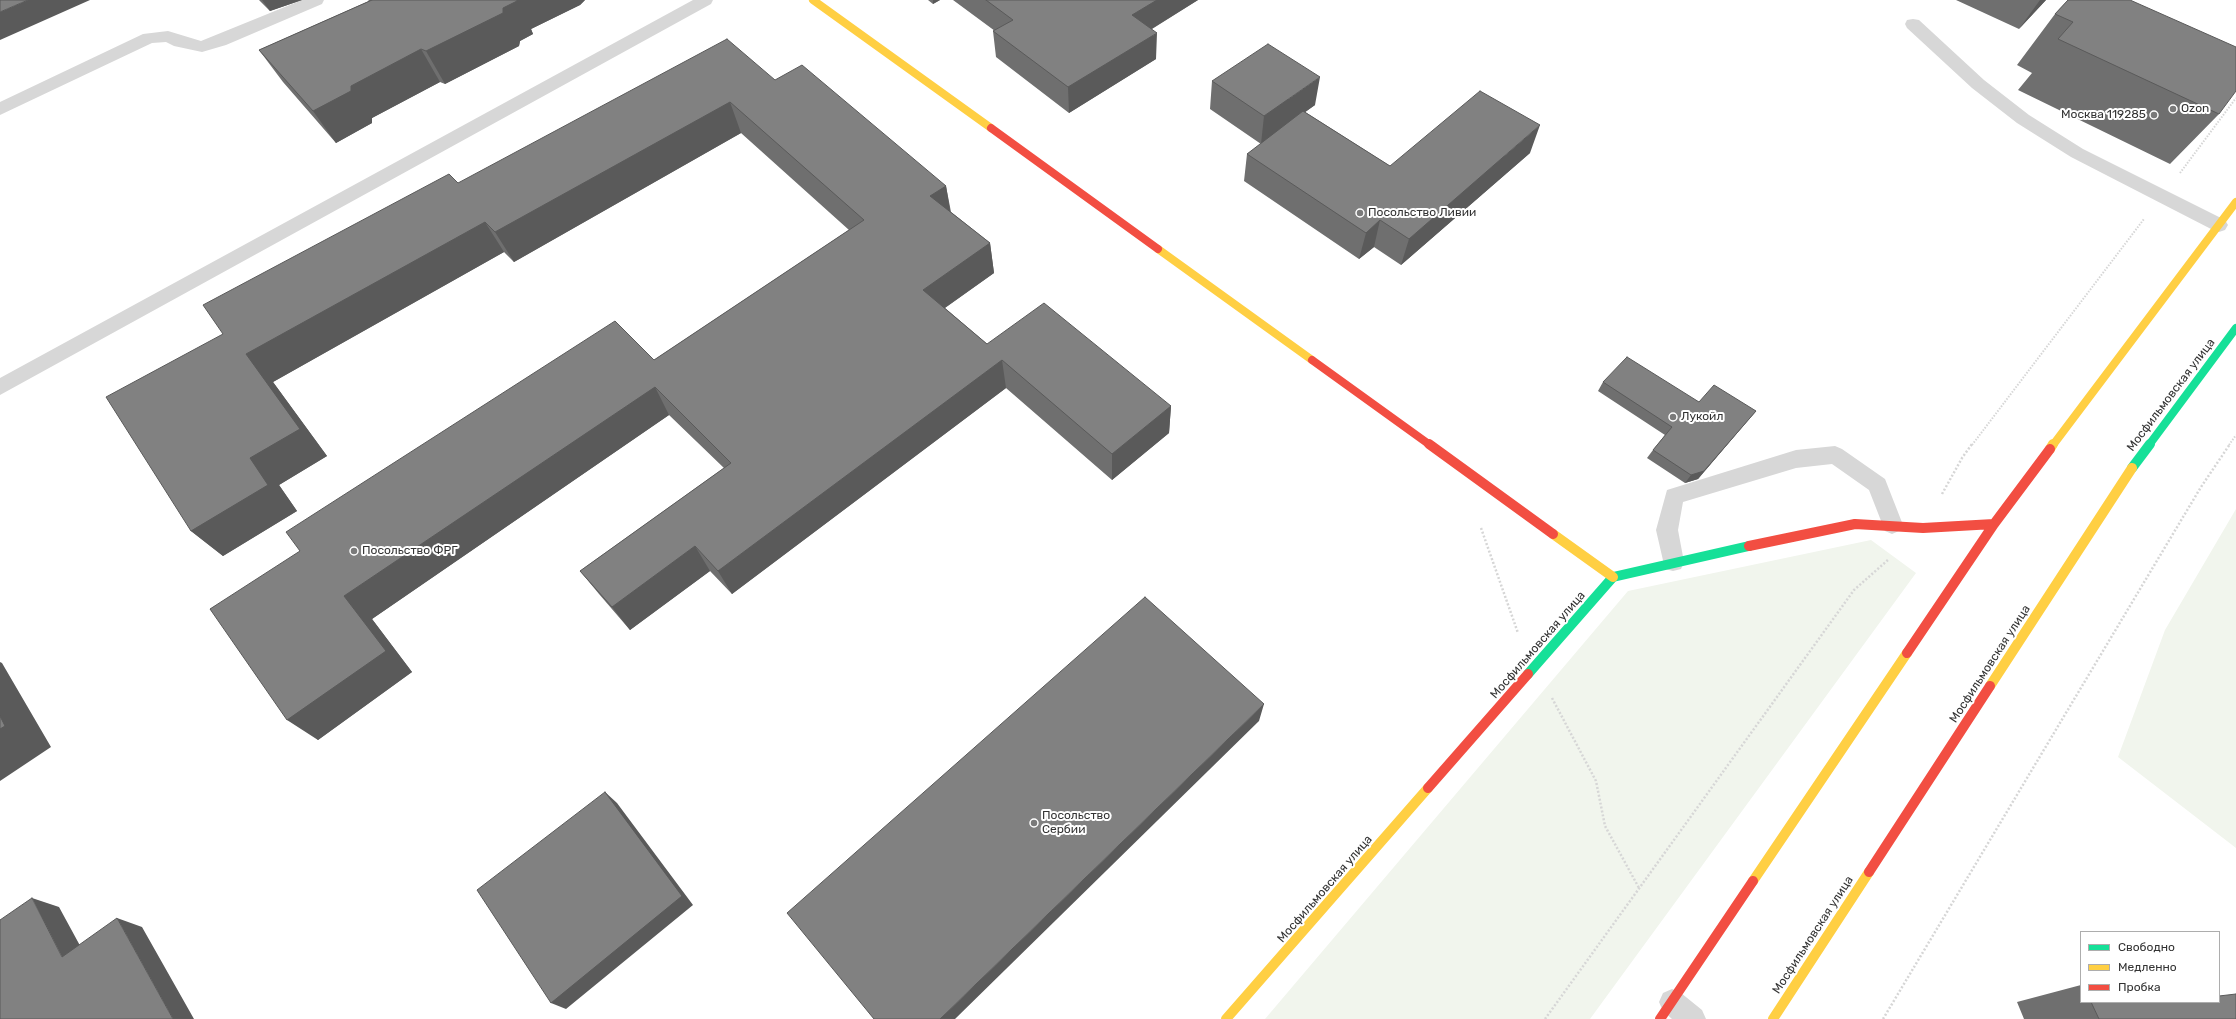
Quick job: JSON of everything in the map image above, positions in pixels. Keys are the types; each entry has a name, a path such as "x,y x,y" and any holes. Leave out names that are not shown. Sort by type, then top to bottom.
{"main road":[{"path":"814,0 1613,577 1673,562 1855,524 1923,528 1994,524"},
{"path":"1666,1010 1994,524 2236,202"},
{"name":"Мосфильмовская улица","path":"1773,1019 2127,475 2236,328"},
{"name":"Мосфильмовская улица","path":"1226,1019 1613,577"}],"lane":[{"path":"0,109 149,38 168,36 180,42 202,47 220,41 316,0"},
{"path":"0,387 705,0"},
{"path":"1913,24 1978,84 2023,120 2077,153 2219,225"},
{"path":"1673,562 1667,530 1674,496 1796,459 1835,455 1841,459 1878,485 1892,525"},
{"path":"1666,1010 1693,1019"}],"path":[{"path":"1883,1019 2201,487 2236,434"},
{"path":"1481,528 1521,640 1596,781 1605,826 1639,888"}],"shaded area":[{"path":"2236,509 2236,848 2118,757 2165,630"},
{"path":"1871,540 1916,573 1590,1019 1265,1019 1628,591"}],"building":[{"path":"0,0 28,0 0,12"},
{"path":"372,0 517,1 503,8 503,13 426,51 421,49 351,86 351,91 313,111 259,50"},
{"path":"986,0 1157,0 1132,15 1157,33 1068,87 993,31 1013,20"},
{"path":"2068,0 2130,0 2236,47 2236,91 2219,114 2058,39 2073,22 2055,14"},
{"path":"727,39 775,80 802,65 946,186 930,196 990,243 923,290 987,344 1044,303 1171,406 1112,454 1002,360 718,571 695,546 612,607 580,571 731,463 655,387 344,596 386,651 287,720 210,609 300,551 286,532 615,321 654,360 864,220 730,102 495,232 485,222 246,354 300,429 250,458 268,485 191,531 106,397 223,334 203,305 449,174 458,183"},
{"path":"1268,44 1320,77 1264,116 1212,81"},
{"path":"1480,91 1540,125 1409,239 1380,220 1366,233 1247,154 1303,111 1390,166"},
{"path":"1627,357 1699,402 1714,385 1756,411 1704,471 1691,475 1653,450 1672,427 1603,382"},
{"name":"Посольство Сербии","path":"1145,597 1264,704 940,1019 874,1019 787,913"},
{"path":"0,716 5,726 0,729"},
{"path":"605,792 682,896 551,1003 477,890"},
{"path":"32,898 62,957 117,918 173,1019 0,1019 0,920"},
{"path":"2236,994 2236,1019 2099,1019 2091,1003 2220,1003 2220,996"}],"traffic: fast":[{"path":"2132,468 2236,328"},
{"path":"1528,674 1613,577 1749,546"}],"traffic: slow":[{"path":"813,0 991,128"},
{"path":"2050,449 2236,202"},
{"path":"1158,249 1312,360"},
{"path":"1990,686 2132,468"},
{"path":"1553,534 1613,577"},
{"path":"1753,881 1907,653"},
{"path":"1226,1019 1428,788"},
{"path":"1773,1019 1869,872"}],"traffic: jam":[{"path":"991,128 1158,249"},
{"path":"1312,360 1553,534"},
{"path":"1907,653 1994,524 2050,449"},
{"path":"1749,546 1855,524 1923,528 1994,524"},
{"path":"1428,788 1528,674"},
{"path":"1869,872 1990,686"},
{"path":"1660,1019 1753,881"}],"place":[{"name":"Ozon","path":"2173,109"},
{"name":"Москва 119285","path":"2154,115"},
{"name":"Посольство Ливии","path":"1360,213"},
{"name":"Лукойл","path":"1673,417"},
{"name":"Посольство ФРГ","path":"354,551"},
{"name":"Посольство Сербии","path":"1034,823"}]}
